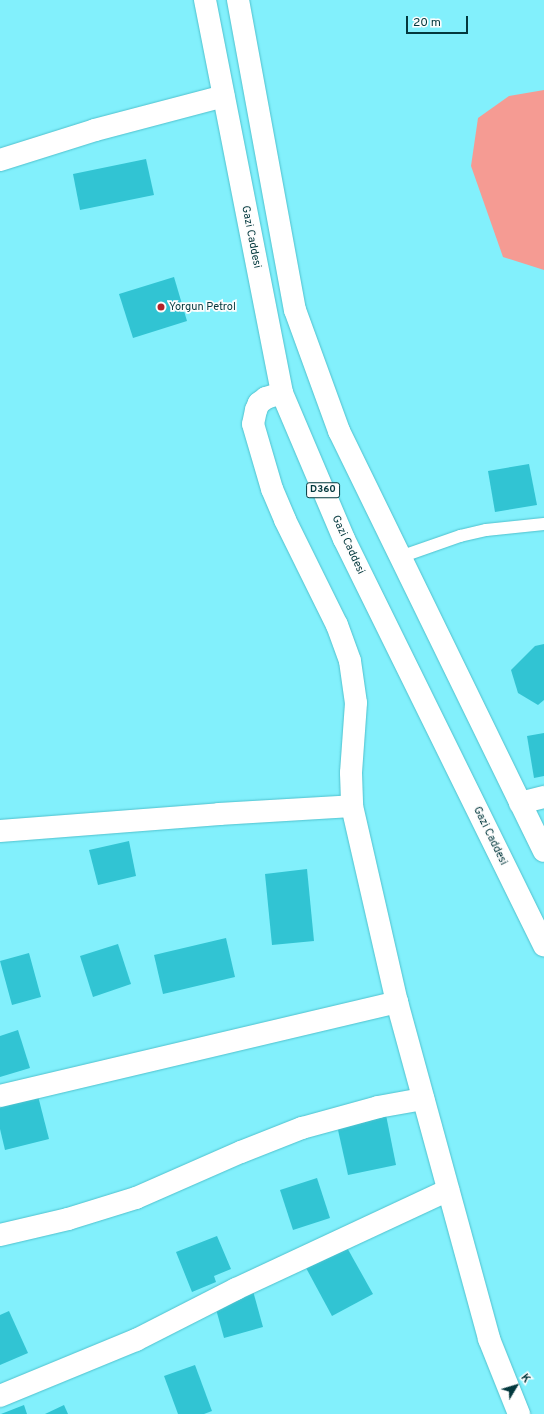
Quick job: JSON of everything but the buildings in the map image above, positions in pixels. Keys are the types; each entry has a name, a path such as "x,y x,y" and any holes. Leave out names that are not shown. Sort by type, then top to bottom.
{"main road":[{"name":"Gazi Caddesi","path":"205,0 282,394 344,539 544,945"},
{"path":"238,0 295,310 338,431 544,851"},
{"path":"0,160 95,130 224,96"},
{"path":"282,394 266,398 259,403 253,424 270,482 285,520 337,625 350,661 356,703 351,773 352,806 397,1002 448,1190 489,1339 519,1414"},
{"path":"520,802 544,797"},
{"path":"0,832 219,814 352,806"},
{"path":"0,1096 397,1002"},
{"path":"0,1235 68,1219 136,1198 241,1152 302,1128 378,1108 424,1099"},
{"path":"0,1396 136,1340 243,1286 448,1190"}],"lane":[{"path":"400,557 460,536 486,530 544,524"}],"shaded area":[{"path":"544,90 544,270 503,257 471,166 478,118 509,96"}],"place":[{"name":"Yorgun Petrol","path":"161,307"}]}
